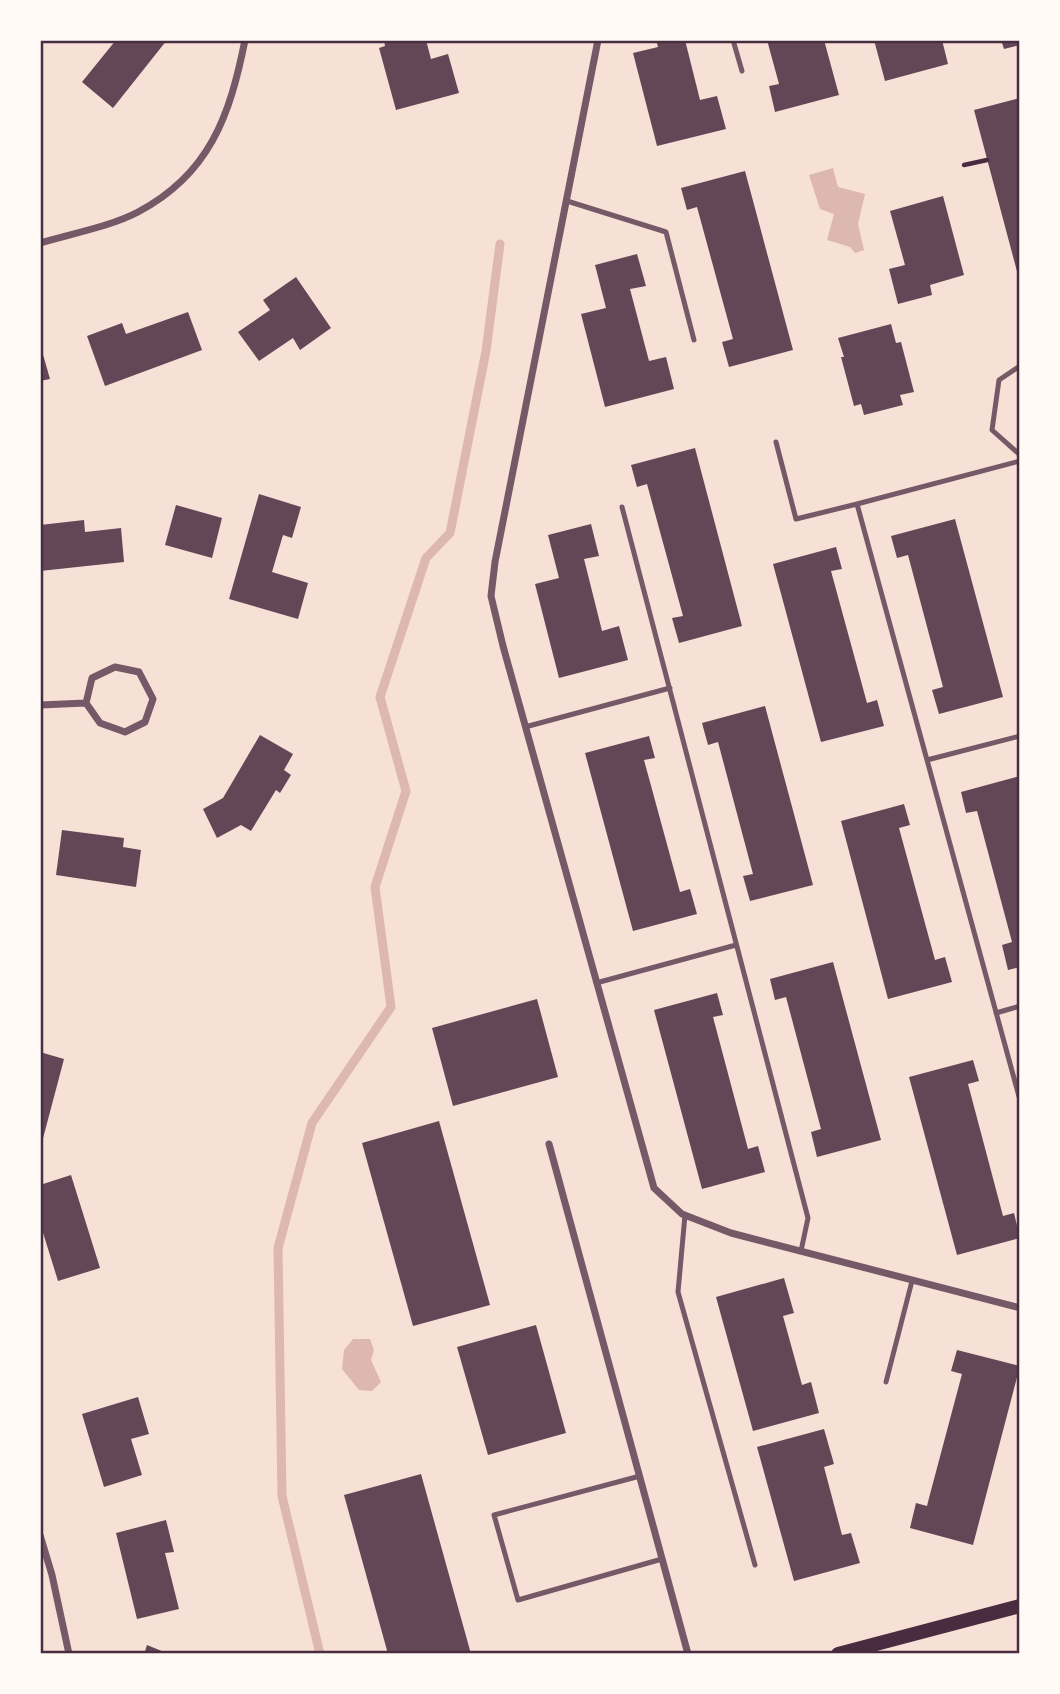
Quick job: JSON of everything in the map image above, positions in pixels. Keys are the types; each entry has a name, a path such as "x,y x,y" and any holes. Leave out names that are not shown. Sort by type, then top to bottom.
{"main road":[{"path":"838,1654 1020,1606"}],"street":[{"path":"40,243 137,213 175,187 206,153 226,116 245,40"},
{"path":"598,40 495,562 491,596 654,1188 685,1215 732,1233 1020,1308"},
{"path":"115,667 139,672 153,699 145,722 125,732 100,723 86,703 92,678 115,667"},
{"path":"40,705 86,703"},
{"path":"549,1144 688,1654"},
{"path":"40,1535 69,1654"}],"lane":[{"path":"733,40 741,71"},
{"path":"567,201 666,232 694,340"},
{"path":"1020,366 999,380 992,430 1020,455"},
{"path":"776,442 796,520 1020,461"},
{"path":"858,504 1020,1100"},
{"path":"622,506 808,1218 800,1251"},
{"path":"525,727 670,688"},
{"path":"927,760 1020,736"},
{"path":"596,984 736,945"},
{"path":"996,1013 1020,1006"},
{"path":"685,1215 678,1292 755,1565"},
{"path":"886,1382 912,1281"},
{"path":"640,1476 494,1515 518,1600 662,1559"}],"path":[{"path":"964,165 987,160"}],"shaded area":[{"path":"833,168 838,187 865,194 858,224 864,250 855,253 850,247 827,240 834,214 820,209 809,175"},
{"path":"353,1339 370,1339 374,1350 371,1360 381,1382 372,1391 359,1390 342,1369 344,1350"}],"building":[{"path":"116,40 167,40 113,108 82,82"},
{"path":"384,40 426,40 431,59 448,54 459,93 396,110 379,48 385,46"},
{"path":"656,40 685,40 700,100 717,96 726,129 657,146 633,53 658,47"},
{"path":"767,40 824,40 839,95 775,112 769,86 779,84"},
{"path":"874,40 942,40 948,64 885,81"},
{"path":"1001,40 1020,40 1020,45 1004,49"},
{"path":"1020,98 1020,279 1019,279 974,110"},
{"path":"745,171 793,350 729,367 722,342 733,339 697,207 687,210 681,188"},
{"path":"943,196 964,275 930,285 932,295 898,304 889,269 905,265 890,211"},
{"path":"637,254 646,286 630,289 649,361 666,357 674,389 605,407 581,314 606,308 595,265"},
{"path":"296,277 331,328 300,350 293,338 259,361 238,332 270,310 263,300"},
{"path":"188,312 202,350 105,386 87,336 122,323 126,334"},
{"path":"891,324 896,343 901,342 914,392 900,395 903,405 864,415 861,404 854,406 838,338"},
{"path":"40,344 50,379 40,381"},
{"path":"695,448 742,626 679,643 672,618 683,616 647,484 637,487 631,465"},
{"path":"259,494 301,507 292,538 283,535 272,572 308,583 298,619 229,599"},
{"path":"176,505 222,518 212,558 165,545"},
{"path":"955,519 1003,697 939,714 932,690 943,687 908,555 897,558 891,536"},
{"path":"84,520 85,532 121,528 124,562 40,571 40,525"},
{"path":"591,524 599,556 584,559 602,631 619,626 628,660 559,678 535,584 559,578 548,535"},
{"path":"836,547 842,569 831,571 867,703 877,700 884,726 821,742 773,564"},
{"path":"765,706 813,885 750,901 743,876 753,874 718,742 708,745 702,723"},
{"path":"260,735 293,754 284,770 291,775 280,793 276,790 251,831 241,825 217,838 203,809 223,798"},
{"path":"649,736 655,758 644,760 680,892 690,889 697,914 633,931 585,753"},
{"path":"1020,776 1020,967 1008,970 1002,945 1012,942 977,811 966,813 961,792"},
{"path":"904,804 910,825 899,828 935,960 945,957 952,982 888,999 841,821"},
{"path":"62,830 124,838 123,847 141,850 136,887 56,875"},
{"path":"833,962 881,1140 817,1157 811,1132 821,1129 786,997 775,1000 770,979"},
{"path":"717,993 723,1015 713,1017 748,1149 758,1146 765,1172 702,1189 654,1010"},
{"path":"537,999 558,1077 453,1106 432,1028"},
{"path":"40,1052 64,1059 41,1146 40,1146"},
{"path":"973,1060 979,1081 968,1084 1003,1216 1014,1213 1020,1238 957,1255 909,1077"},
{"path":"439,1121 490,1305 413,1326 362,1143"},
{"path":"71,1175 100,1268 58,1281 40,1223 40,1185"},
{"path":"784,1278 794,1313 783,1316 802,1385 811,1382 819,1413 753,1431 716,1297"},
{"path":"536,1325 566,1433 488,1455 457,1347"},
{"path":"957,1350 1020,1366 973,1545 910,1528 916,1503 927,1506 962,1374 951,1371"},
{"path":"138,1397 149,1434 131,1439 142,1475 104,1487 82,1414"},
{"path":"824,1429 834,1464 824,1467 842,1535 851,1533 860,1563 794,1581 757,1447"},
{"path":"421,1474 471,1654 388,1654 344,1495"},
{"path":"166,1520 174,1552 165,1553 179,1609 137,1619 116,1533"},
{"path":"147,1645 169,1654 144,1654"}],"waterway":[{"path":"320,1654 282,1496 278,1248 312,1123 391,1007 375,887 406,791 380,697 426,558 450,533 486,351 500,244"}]}
